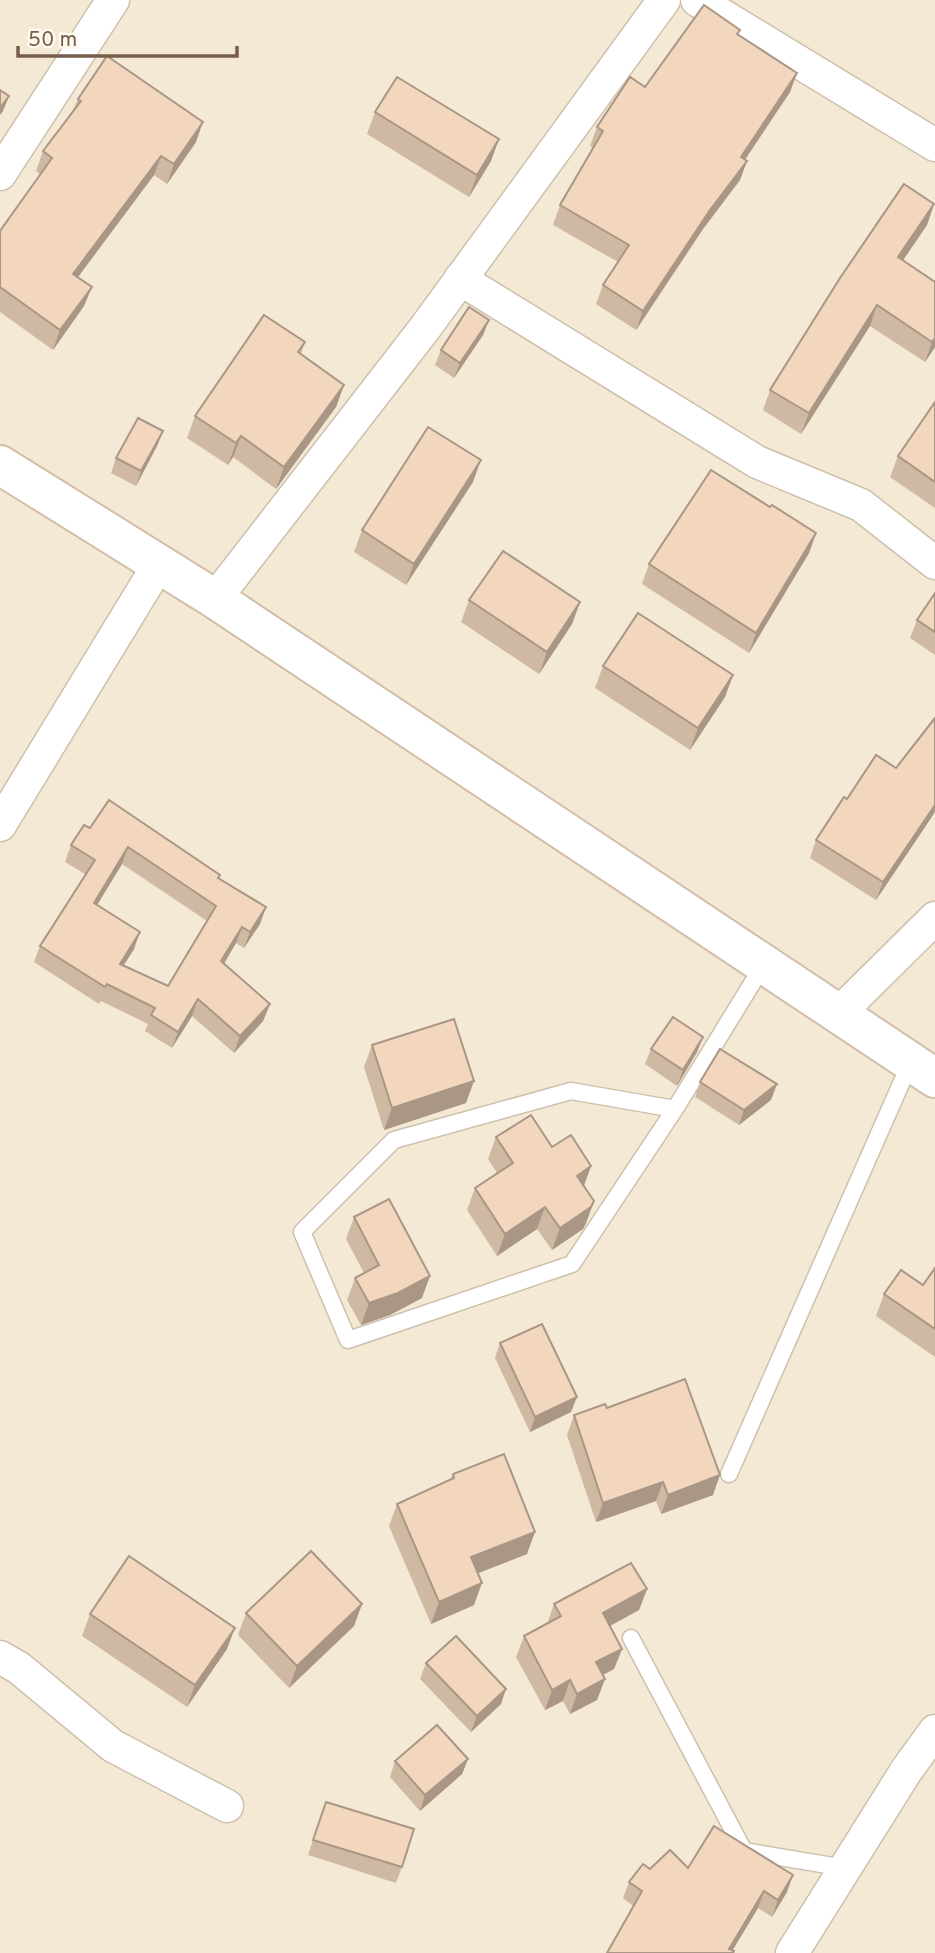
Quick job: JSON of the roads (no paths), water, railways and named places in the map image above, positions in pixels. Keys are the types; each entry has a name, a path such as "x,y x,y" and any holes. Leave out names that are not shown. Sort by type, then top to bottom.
{"main road":[{"path":"0,465 215,599 923,1070"}],"street":[{"path":"0,174 113,0"},
{"path":"215,599 460,279 664,0"},
{"path":"697,0 935,145"},
{"path":"460,279 757,462 861,505 935,563"},
{"path":"0,825 159,564"},
{"path":"839,1013 935,918"},
{"path":"0,1657 19,1668 113,1746 227,1806"},
{"path":"792,1953 906,1771 935,1731"}],"lane":[{"path":"676,1110 571,1091 394,1140 302,1232 348,1340 572,1264 676,1110 764,964"},
{"path":"729,1474 923,1070"},
{"path":"631,1638 744,1851 845,1868"}]}
